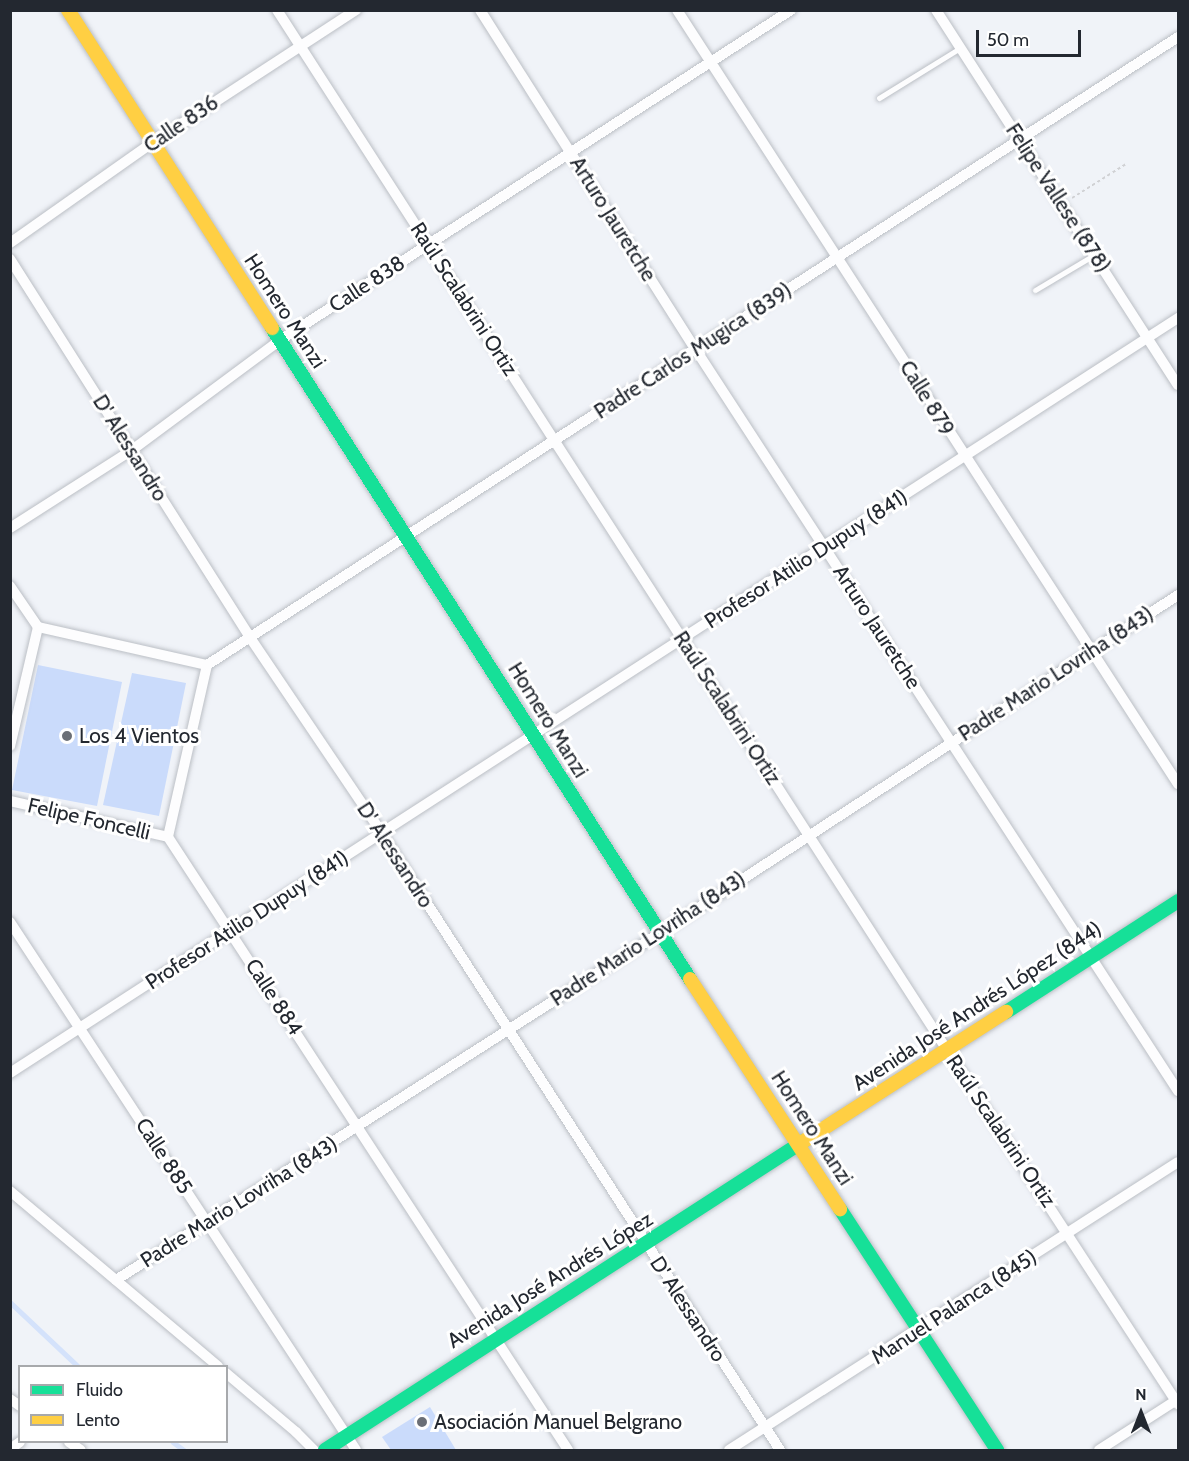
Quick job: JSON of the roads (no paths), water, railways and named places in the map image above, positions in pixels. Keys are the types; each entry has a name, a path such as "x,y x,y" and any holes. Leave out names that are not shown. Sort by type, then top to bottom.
{"street":[{"name":"Homero Manzi","path":"68,10 917,1332 996,1450"},
{"name":"Raúl Scalabrini Ortiz","path":"278,10 947,1050 1178,1401"},
{"name":"Calle 836","path":"10,243 152,143 356,10"},
{"name":"Arturo Jauretche","path":"480,10 696,350 1089,957 1179,1091"},
{"name":"Calle 879","path":"677,10 964,457 1179,784"},
{"name":"Calle 838","path":"10,528 132,450 279,341 791,10"},
{"name":"Felipe Vallese (878)","path":"936,10 1179,385"},
{"name":"Padre Carlos Mugica (839)","path":"207,665 251,639 1179,37"},
{"name":"D' Alessandro","path":"10,259 251,639 381,832 780,1450"},
{"name":"Profesor Atilio Dupuy (841)","path":"10,1073 232,932 381,832 826,548 1179,318"},
{"path":"10,586 38,627 207,665 168,837"},
{"name":"Padre Mario Lovriha (843)","path":"116,1280 660,933 1179,595"},
{"path":"10,746 38,627"},
{"name":"Felipe Foncelli","path":"10,801 168,837"},
{"name":"Calle 884","path":"168,837 568,1450"},
{"name":"Avenida José Andrés López (844)","path":"799,1146 1179,901"},
{"name":"Calle 885","path":"10,922 356,1450"},
{"name":"Avenida José Andrés López","path":"325,1450 799,1146"},
{"name":"Manuel Palanca (845)","path":"729,1450 917,1332 1179,1162"},
{"path":"10,1191 217,1365"},
{"path":"228,1375 314,1450"},
{"path":"1099,1450 1178,1401"}],"lane":[{"path":"879,98 960,48"},
{"path":"1035,290 1094,255"}],"waterway":[{"path":"10,1302 77,1365"},
{"path":"174,1443 184,1450"}],"place":[{"name":"Los 4 Vientos","path":"67,736"},
{"name":"Asociación Manuel Belgrano","path":"422,1422"}]}
